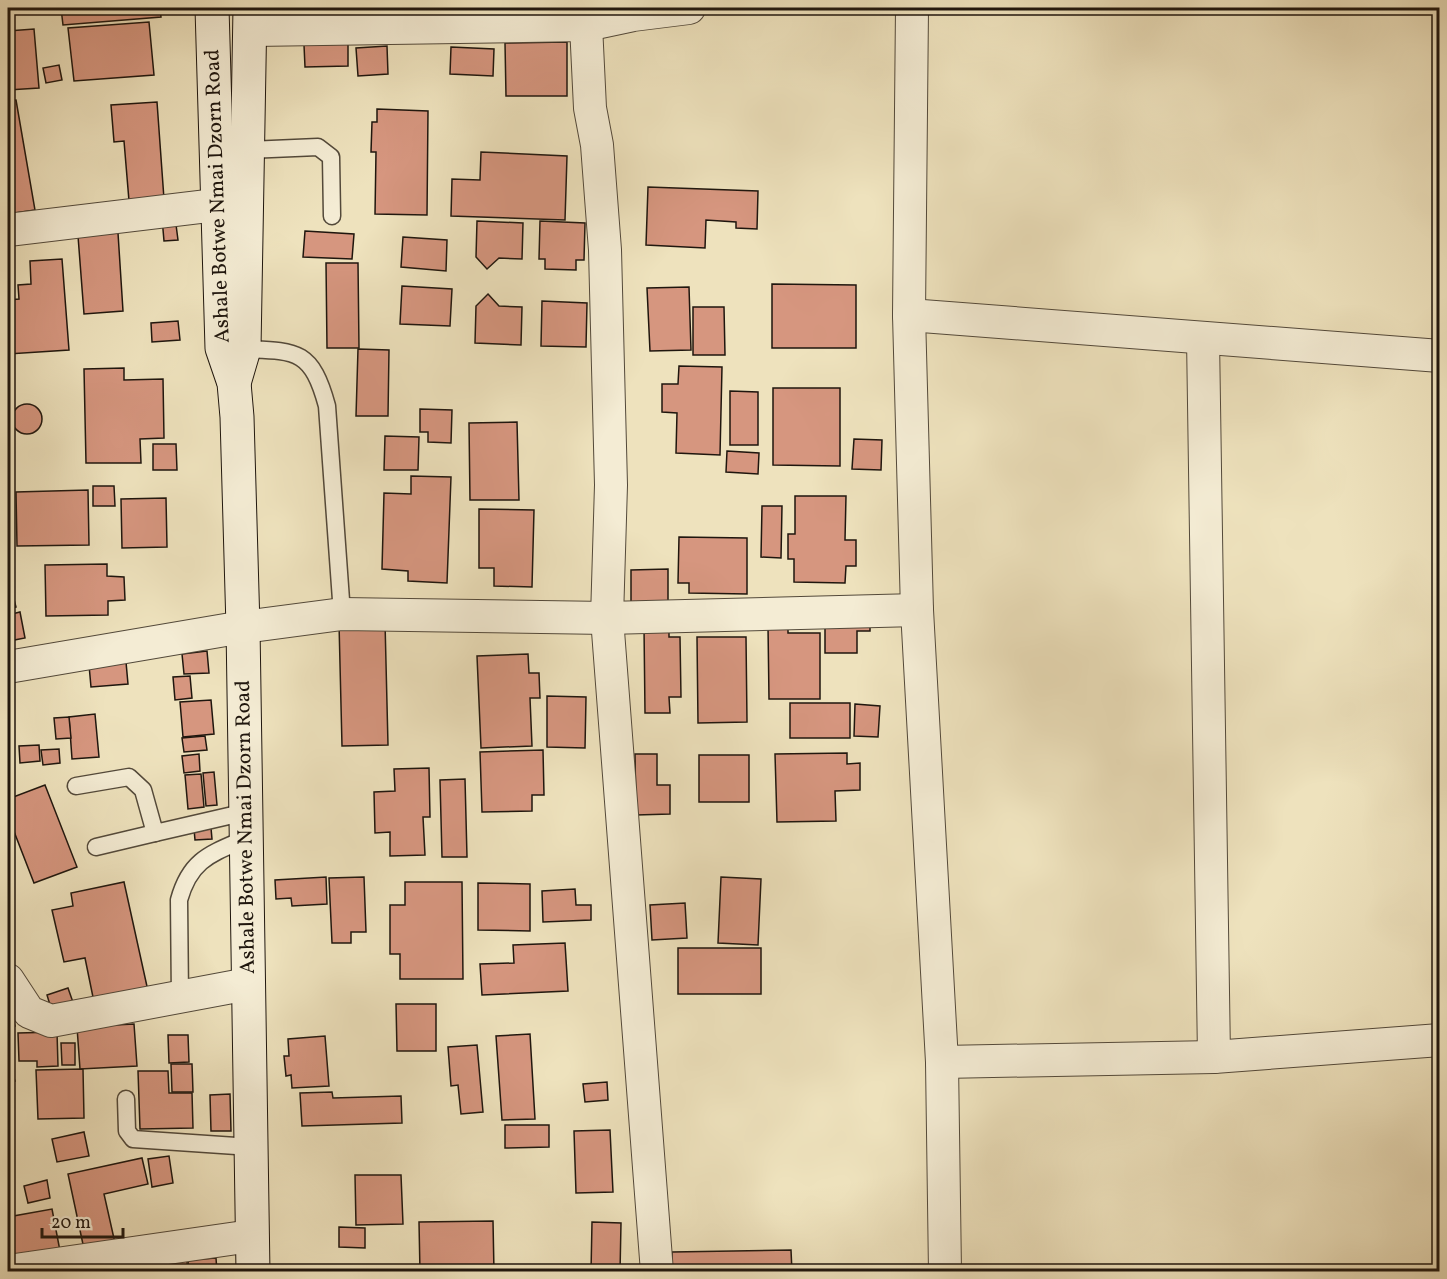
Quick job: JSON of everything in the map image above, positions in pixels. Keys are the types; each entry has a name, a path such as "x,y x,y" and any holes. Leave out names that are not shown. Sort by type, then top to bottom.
{"main road":[{"name":"Ashale Botwe Nmai Dzorn Road","path":"212,8 216,205 233,349 243,627 253,1272"},
{"name":"Ashale Botwe Nmai Dzorn Road","path":"233,349 248,150 250,19"}],"street":[{"path":"250,19 586,25 633,11 689,8"},
{"path":"912,8 909,315 917,610 942,1062 945,1272"},
{"path":"586,25 590,108 597,145 605,250 611,485 607,618 657,1272"},
{"path":"8,230 216,205"},
{"path":"909,315 1440,356"},
{"path":"1203,338 1214,1057"},
{"path":"8,667 243,627 342,614 607,618 917,610"},
{"path":"8,980 29,1012 51,1021 180,999 248,984"},
{"path":"942,1062 1214,1057 1440,1041"},
{"path":"8,1271 251,1236"}],"lane":[{"path":"248,150 318,147 324,150 331,157 332,216"},
{"path":"233,349 287,352 305,360 319,376 327,406 342,614"},
{"path":"76,786 129,777 143,790 155,833"},
{"path":"96,847 155,833 245,825"},
{"path":"180,999 179,900 182,888 196,865 205,856 245,825"},
{"path":"126,1099 127,1131 133,1138 251,1147"}],"building":[{"path":"61,8 160,8 161,17 63,25"},
{"path":"352,8 392,8 393,15 354,22"},
{"path":"149,22 154,75 74,81 68,28"},
{"path":"34,29 39,88 8,90 8,31"},
{"path":"567,42 567,96 506,96 505,43"},
{"path":"348,44 348,66 305,67 304,45"},
{"path":"387,46 388,74 358,76 356,48"},
{"path":"451,47 494,49 493,76 450,74"},
{"path":"59,65 62,80 46,83 43,68"},
{"path":"16,100 35,210 8,214 8,101"},
{"path":"157,102 164,199 129,201 124,141 114,142 111,105"},
{"path":"377,109 428,111 427,215 375,214 376,152 371,152 372,122 377,122"},
{"path":"481,152 567,156 565,220 451,216 452,179 480,180"},
{"path":"648,187 758,191 757,229 736,228 736,222 706,220 705,248 646,245"},
{"path":"175,217 178,240 164,241 162,218"},
{"path":"477,221 523,223 522,259 499,258 487,269 476,257"},
{"path":"540,221 585,223 584,260 576,260 576,270 545,269 545,259 539,259"},
{"path":"305,231 354,234 352,259 303,257"},
{"path":"118,233 123,311 84,314 78,236"},
{"path":"403,237 447,240 446,271 401,267"},
{"path":"62,259 69,350 8,354 8,300 19,299 18,285 31,284 30,261"},
{"path":"326,263 358,263 359,348 327,348"},
{"path":"772,284 856,285 856,348 772,348"},
{"path":"402,286 452,289 450,326 400,324"},
{"path":"689,287 691,350 650,351 647,288"},
{"path":"488,294 499,306 522,307 521,345 475,343 476,306"},
{"path":"542,301 587,303 586,347 541,346"},
{"path":"693,307 724,307 725,355 693,355"},
{"path":"178,321 180,340 152,342 151,323"},
{"path":"358,349 389,350 388,416 356,416"},
{"path":"679,366 722,367 720,455 676,453 677,413 662,412 662,384 678,384"},
{"path":"124,368 124,380 163,379 164,438 140,439 141,463 86,463 84,369"},
{"path":"773,388 840,388 840,466 773,465"},
{"path":"730,391 758,392 758,445 730,445"},
{"path":"27,404 38,408 42,419 38,430 27,434 16,430 12,419 16,408"},
{"path":"420,409 452,410 451,443 428,442 428,432 420,432"},
{"path":"517,422 519,500 470,500 469,423"},
{"path":"385,436 419,437 418,470 384,470"},
{"path":"854,439 882,440 881,470 852,469"},
{"path":"153,444 176,444 177,470 153,470"},
{"path":"727,451 759,453 758,474 726,472"},
{"path":"411,476 451,477 447,583 408,581 408,571 382,569 384,493 411,494"},
{"path":"93,486 114,486 115,506 93,506"},
{"path":"88,490 89,545 17,546 16,492"},
{"path":"795,496 846,496 845,540 856,540 856,566 846,566 845,583 794,582 794,559 788,559 788,534 795,534"},
{"path":"166,498 167,547 122,548 121,499"},
{"path":"762,506 782,506 781,558 761,557"},
{"path":"479,509 534,510 532,587 494,586 494,568 479,568"},
{"path":"679,537 747,538 747,594 689,593 689,583 678,583"},
{"path":"107,564 107,576 124,577 125,600 108,601 108,615 46,616 45,565"},
{"path":"668,569 668,609 631,609 631,570"},
{"path":"8,577 16,607 8,610"},
{"path":"20,612 25,638 9,641 8,615"},
{"path":"825,617 870,617 870,631 857,631 857,653 825,653"},
{"path":"385,622 388,745 342,746 339,623"},
{"path":"768,626 788,626 788,633 820,633 820,699 769,699"},
{"path":"644,627 669,627 669,637 680,637 681,697 669,697 670,713 645,713"},
{"path":"697,637 746,637 747,722 698,723"},
{"path":"207,651 209,673 184,674 182,654"},
{"path":"528,654 529,673 539,673 540,698 530,698 532,746 481,748 477,656"},
{"path":"126,662 128,684 91,687 89,665"},
{"path":"190,676 192,698 175,700 173,677"},
{"path":"547,696 586,697 585,748 547,747"},
{"path":"211,700 214,734 183,737 180,702"},
{"path":"790,703 850,703 850,738 790,738"},
{"path":"855,704 880,706 878,737 854,736"},
{"path":"95,714 99,757 72,759 69,717"},
{"path":"69,717 71,738 56,739 54,718"},
{"path":"205,736 207,750 184,752 182,738"},
{"path":"39,745 40,761 20,763 19,746"},
{"path":"59,749 60,763 43,765 41,750"},
{"path":"543,750 544,795 532,795 532,811 482,812 480,752"},
{"path":"847,753 847,764 860,763 860,790 835,791 836,821 777,822 775,754"},
{"path":"199,754 200,771 184,773 182,756"},
{"path":"635,754 657,754 657,785 670,785 670,814 636,815"},
{"path":"699,755 749,755 749,802 699,802"},
{"path":"429,768 430,817 423,817 425,855 390,856 390,832 375,833 374,792 395,791 394,769"},
{"path":"214,772 217,805 206,806 203,773"},
{"path":"201,774 204,807 188,809 185,775"},
{"path":"465,779 467,857 442,857 440,780"},
{"path":"45,785 77,867 34,883 8,816 8,799"},
{"path":"211,828 212,839 195,840 194,829"},
{"path":"326,877 327,904 292,906 291,898 276,899 275,880"},
{"path":"364,877 366,932 351,932 351,943 332,943 329,878"},
{"path":"721,877 761,879 758,945 718,943"},
{"path":"124,882 148,991 94,1002 85,958 64,962 52,910 73,906 71,893"},
{"path":"405,882 462,882 463,979 400,979 400,954 390,954 390,905 405,905"},
{"path":"478,883 530,884 530,931 478,930"},
{"path":"575,889 576,905 591,905 591,920 543,922 542,891"},
{"path":"685,903 687,938 652,940 650,905"},
{"path":"565,943 568,991 482,995 480,964 514,963 513,945"},
{"path":"678,948 761,948 761,994 678,994"},
{"path":"68,988 75,1008 53,1015 47,995"},
{"path":"8,1003 15,1026 8,1029"},
{"path":"396,1004 436,1004 436,1051 397,1051"},
{"path":"134,1024 137,1066 80,1069 77,1027"},
{"path":"57,1032 58,1066 37,1067 37,1061 19,1061 18,1033"},
{"path":"530,1034 535,1119 502,1120 496,1036"},
{"path":"168,1035 188,1035 189,1062 169,1063"},
{"path":"325,1036 329,1086 292,1088 291,1075 286,1076 284,1056 289,1056 288,1039"},
{"path":"61,1043 75,1043 75,1065 62,1065"},
{"path":"477,1045 483,1112 461,1114 458,1085 451,1086 448,1047"},
{"path":"8,1059 15,1081 8,1084"},
{"path":"171,1064 192,1064 193,1092 172,1092"},
{"path":"83,1069 84,1118 38,1119 36,1070"},
{"path":"138,1071 168,1071 169,1093 192,1093 193,1128 140,1129"},
{"path":"607,1082 608,1100 585,1102 583,1084"},
{"path":"332,1092 333,1098 401,1096 402,1123 302,1126 300,1093"},
{"path":"230,1094 231,1131 211,1131 210,1095"},
{"path":"505,1125 549,1125 549,1147 505,1148"},
{"path":"610,1130 613,1192 576,1193 574,1131"},
{"path":"84,1132 89,1156 57,1162 52,1139"},
{"path":"169,1156 173,1183 152,1187 148,1159"},
{"path":"142,1158 148,1184 104,1194 115,1243 84,1249 68,1174"},
{"path":"355,1175 401,1175 403,1224 356,1225"},
{"path":"47,1180 50,1198 28,1203 24,1186"},
{"path":"52,1209 60,1251 8,1260 8,1217"},
{"path":"493,1221 494,1272 420,1272 419,1222"},
{"path":"592,1222 621,1223 620,1272 591,1272"},
{"path":"339,1227 365,1228 365,1248 339,1247"},
{"path":"791,1250 792,1272 672,1272 672,1252"},
{"path":"186,1252 188,1272 140,1272 138,1259"},
{"path":"216,1258 217,1272 189,1272 188,1260"}]}
